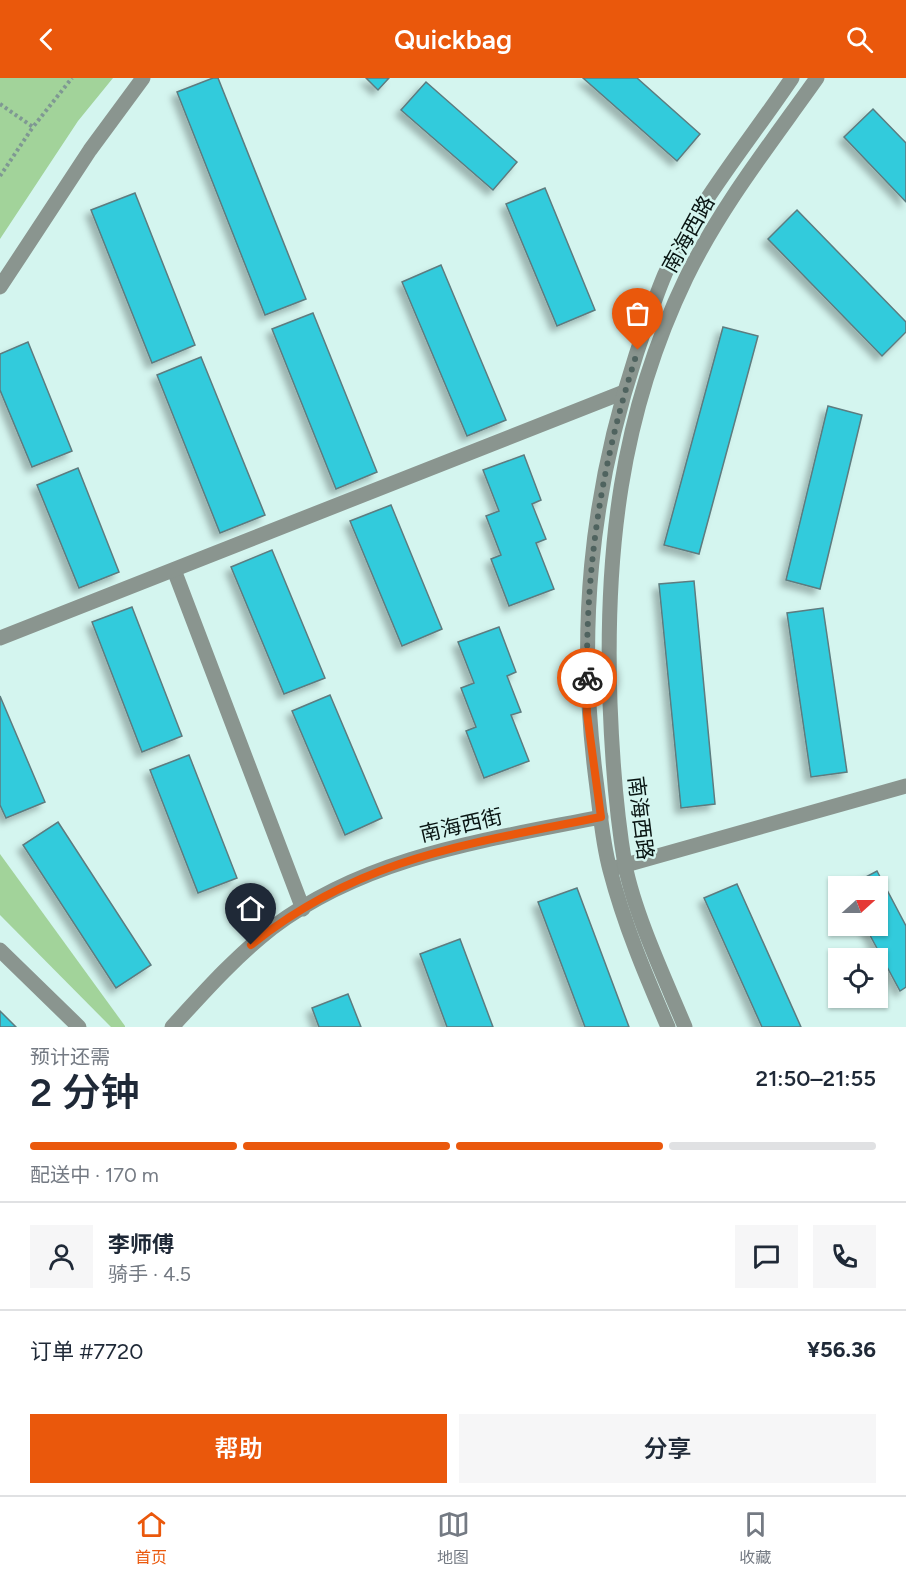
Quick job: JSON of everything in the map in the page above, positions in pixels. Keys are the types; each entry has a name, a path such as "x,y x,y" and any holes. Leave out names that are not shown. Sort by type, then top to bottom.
{"street":[{"path":"0,287 90,150 143,78"},
{"name":"南海西路","path":"668,1027 636,949 610,869 601,817 587,714 590,570 597,510 624,392 665,275 685,235 792,78"},
{"name":"南海西路","path":"685,1027 660,969 625,865 612,745 609,608 614,519 628,442 665,330 686,279 719,218 817,78"},
{"path":"0,638 624,392"},
{"path":"174,570 303,909"},
{"path":"610,869 906,786"},
{"name":"南海西街","path":"172,1027 223,970 275,927 359,878 435,851 601,817"},
{"path":"0,950 79,1027"}],"path":[{"path":"0,176 33,127 72,78"},
{"path":"0,104 33,127"}],"green space":[{"path":"0,78 113,78 78,121 0,239"},
{"path":"0,854 125,1027 111,1027 0,915"}],"building":[{"path":"218,78 306,299 265,315 177,92"},
{"path":"366,78 389,78 378,90"},
{"path":"583,78 637,78 700,134 677,161"},
{"path":"426,82 517,162 493,190 401,110"},
{"path":"873,109 906,143 906,202 844,137"},
{"path":"545,188 595,310 557,326 506,204"},
{"path":"135,193 195,345 152,363 91,210"},
{"path":"797,210 906,322 906,332 882,356 768,239"},
{"path":"441,265 506,420 467,436 402,282"},
{"path":"313,313 377,472 336,489 272,329"},
{"path":"723,327 758,336 699,554 664,545"},
{"path":"28,342 72,451 32,467 0,390 0,354"},
{"path":"201,357 265,515 220,533 157,375"},
{"path":"828,406 862,415 820,589 786,580"},
{"path":"524,455 541,500 532,504 546,539 536,543 554,589 509,606 491,559 501,555 486,516 499,511 483,470"},
{"path":"78,468 119,572 79,588 37,485"},
{"path":"391,505 442,629 402,646 350,521"},
{"path":"272,550 325,678 284,694 231,567"},
{"path":"694,581 715,804 681,808 659,584"},
{"path":"132,607 182,736 142,752 92,622"},
{"path":"823,608 847,772 811,777 787,613"},
{"path":"499,627 516,672 507,676 521,712 511,715 529,761 484,778 466,731 476,727 461,688 474,683 458,642"},
{"path":"330,695 382,818 345,835 292,711"},
{"path":"0,696 45,802 6,818 0,805"},
{"path":"189,755 237,878 198,893 150,770"},
{"path":"58,822 151,965 116,988 23,845"},
{"path":"877,871 880,876 868,876"},
{"path":"737,884 801,1027 762,1027 704,898"},
{"path":"577,888 629,1027 585,1027 538,902"},
{"path":"888,892 906,926 906,987 900,991 888,969 888,948 877,948 870,936 888,936"},
{"path":"460,939 493,1027 447,1027 420,954"},
{"path":"348,994 361,1027 319,1027 312,1008"},
{"path":"0,1011 16,1027 0,1027"}],"way so far":[{"path":"587,678 590,570 597,510 624,392 638,350"}],"route":[{"path":"251,945 323,896 359,878 404,861 435,851 601,817 587,714 587,678"}]}
